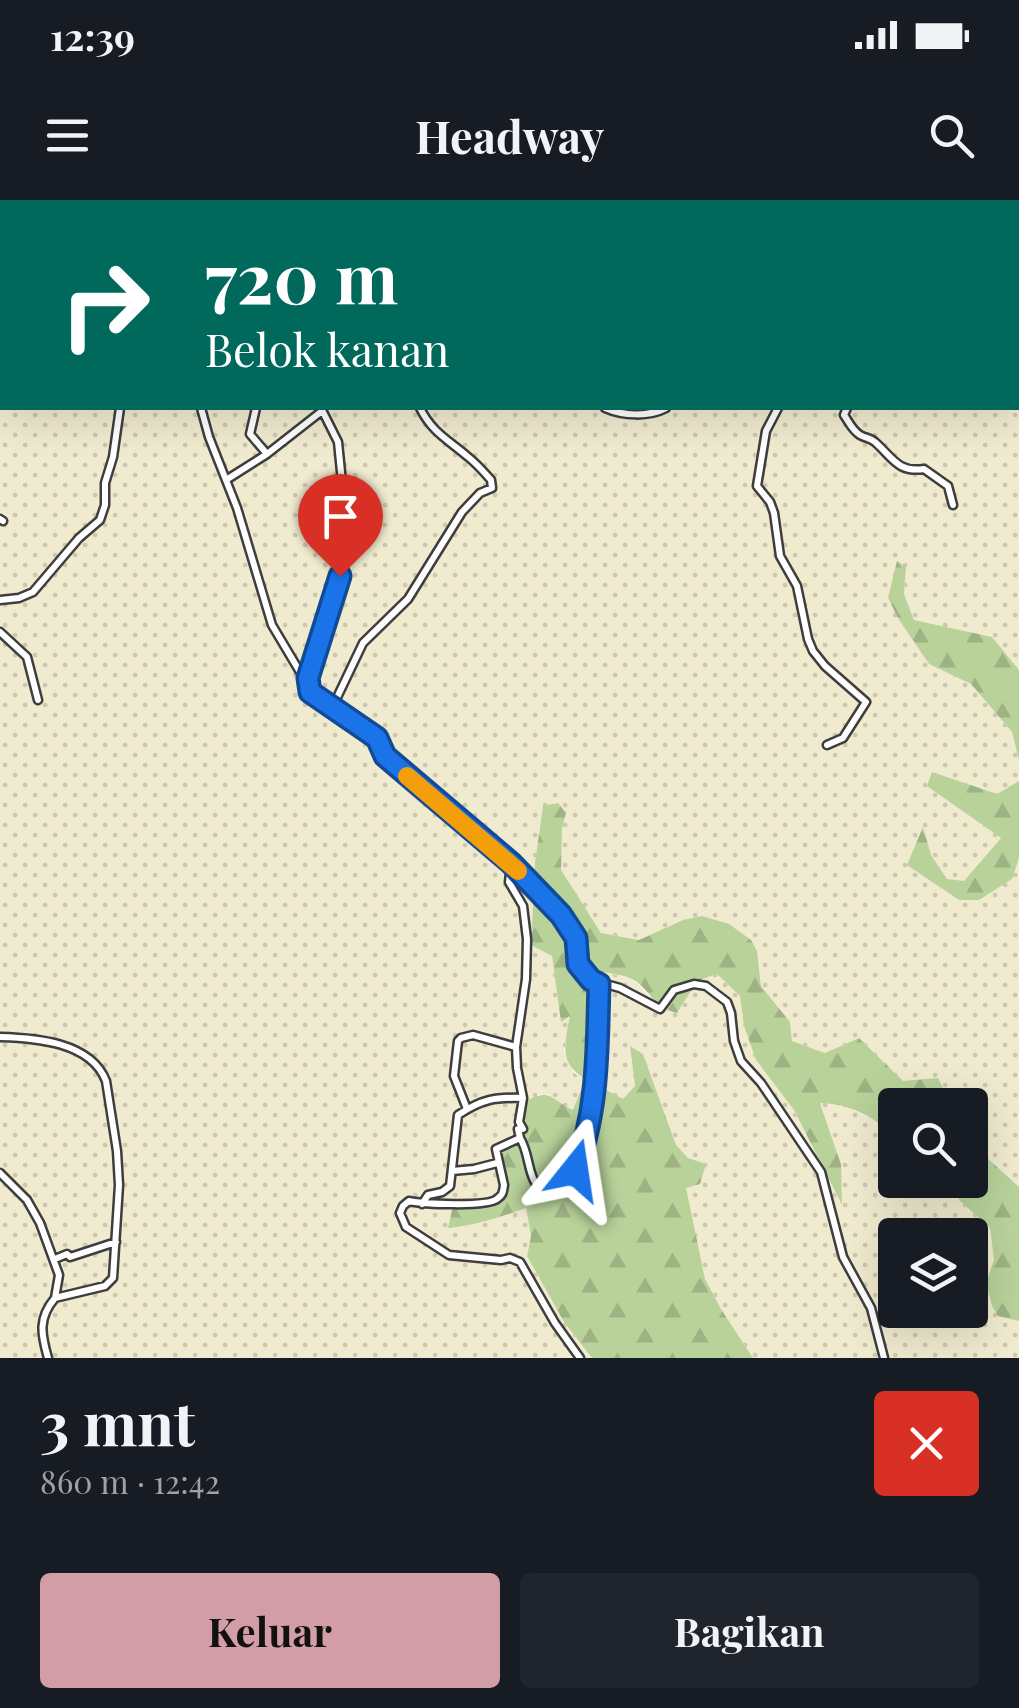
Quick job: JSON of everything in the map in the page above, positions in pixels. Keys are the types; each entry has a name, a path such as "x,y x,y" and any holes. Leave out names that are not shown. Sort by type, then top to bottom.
{"street":[{"path":"0,600 33,592 79,538 100,520 106,506 106,482 120,410"},
{"path":"202,410 237,508 272,625 303,677 308,678"},
{"path":"256,410 250,434 267,454"},
{"path":"226,480 267,454 321,410"},
{"path":"322,410 338,442 342,482 352,508 355,536 308,678 310,692 377,738 385,756 511,863 561,915 576,938 578,964 591,980 620,988 660,1009 674,990 694,984 706,986 727,1002 741,1060 821,1172 843,1257 871,1308 884,1358"},
{"path":"332,708 363,643 408,599 462,512 480,492 492,488 492,480 437,433 421,410"},
{"path":"610,410 654,414 662,410"},
{"path":"777,410 766,431 757,486 770,502 780,556 797,586 813,651 866,702 844,738 827,745"},
{"path":"846,410 844,415 853,429 872,440 900,466 912,472 924,469 948,486 953,505"},
{"path":"0,632 28,657 38,700"},
{"path":"511,863 509,882 523,906 527,940 516,1048 523,1098 519,1122 523,1129 518,1129 530,1176 547,1194 568,1183 584,1149 596,1081 599,984"},
{"path":"467,1109 454,1076 458,1041 472,1035 516,1048"},
{"path":"0,1037 48,1042 76,1051 102,1071 117,1151 119,1185 113,1278 110,1283 55,1298 44,1310 42,1326 48,1358"},
{"path":"422,1204 428,1194 450,1186 458,1115 497,1097 523,1098"},
{"path":"520,1138 496,1149 504,1185 495,1201 422,1204 410,1200 400,1213 406,1228 449,1255 520,1262 554,1323 580,1358"},
{"path":"452,1172 497,1163"},
{"path":"0,1173 38,1219 59,1275 55,1298"},
{"path":"55,1259 116,1242"}],"shaded area":[{"path":"0,410 1019,410 1019,670 991,637 914,620 904,594 906,567 888,598 929,664 971,684 1012,732 1019,761 1019,781 997,794 928,786 1001,838 964,882 946,879 931,855 908,865 959,900 1019,861 1019,1187 988,1160 988,1088 943,1088 938,1078 903,1082 859,1038 825,1053 792,1041 790,1022 761,986 757,951 683,920 639,940 601,933 560,870 566,813 557,803 543,807 535,862 531,944 552,956 561,1021 571,1015 564,1051 574,1073 585,1079 573,1110 549,1095 538,1094 524,1136 507,1142 503,1193 449,1227 464,1227 526,1208 531,1236 527,1256 564,1322 592,1358 0,1358"},
{"path":"603,972 629,978 649,997 717,974 740,996 744,1026 756,1060 794,1110 840,1202 841,1163 820,1102 842,1103 878,1123 878,1198 958,1198 979,1218 878,1218 878,1328 988,1328 988,1288 992,1306 1019,1321 1019,1358 753,1358 705,1279 685,1188 688,1158 676,1145 643,1054 630,1047 635,1086 623,1100 606,1090 609,1008 599,983"},
{"path":"988,1226 990,1228 994,1260 988,1280"}],"green space":[{"path":"897,561 906,567 904,594 914,620 992,637 1019,670 1019,761 1012,732 971,684 929,664 898,618 888,598"},
{"path":"932,772 997,794 1019,781 1019,858 1012,879 979,900 959,900 907,865 923,827 931,855 947,879 964,881 1001,838 927,786"},
{"path":"558,803 566,813 561,870 601,933 639,940 683,920 702,916 729,924 751,940 757,951 761,986 790,1022 792,1041 825,1053 859,1038 903,1081 938,1078 943,1088 878,1088 878,1122 861,1112 820,1103 841,1164 842,1205 794,1110 756,1060 744,1026 740,996 717,974 697,981 677,1013 658,1004 633,980 604,972 599,983 609,1008 606,1090 623,1099 635,1086 630,1046 643,1054 676,1145 688,1158 706,1164 700,1184 686,1188 705,1279 753,1358 592,1358 564,1322 527,1256 531,1236 526,1208 448,1228 459,1199 487,1201 503,1193 499,1155 512,1139 524,1135 525,1102 545,1095 573,1110 585,1079 567,1059 565,1044 570,1016 561,1022 552,956 531,945 535,862 543,806"},
{"path":"988,1159 1019,1187 1019,1321 998,1316 992,1306 988,1277 994,1260 988,1218 979,1218 959,1200 988,1198"}],"slow traffic":[{"path":"407,776 518,871"}],"route":[{"path":"340,576 308,678 310,692 377,738 385,756 511,863 561,915 576,938 576,961 599,984 596,1081 584,1149 575,1170"}]}
